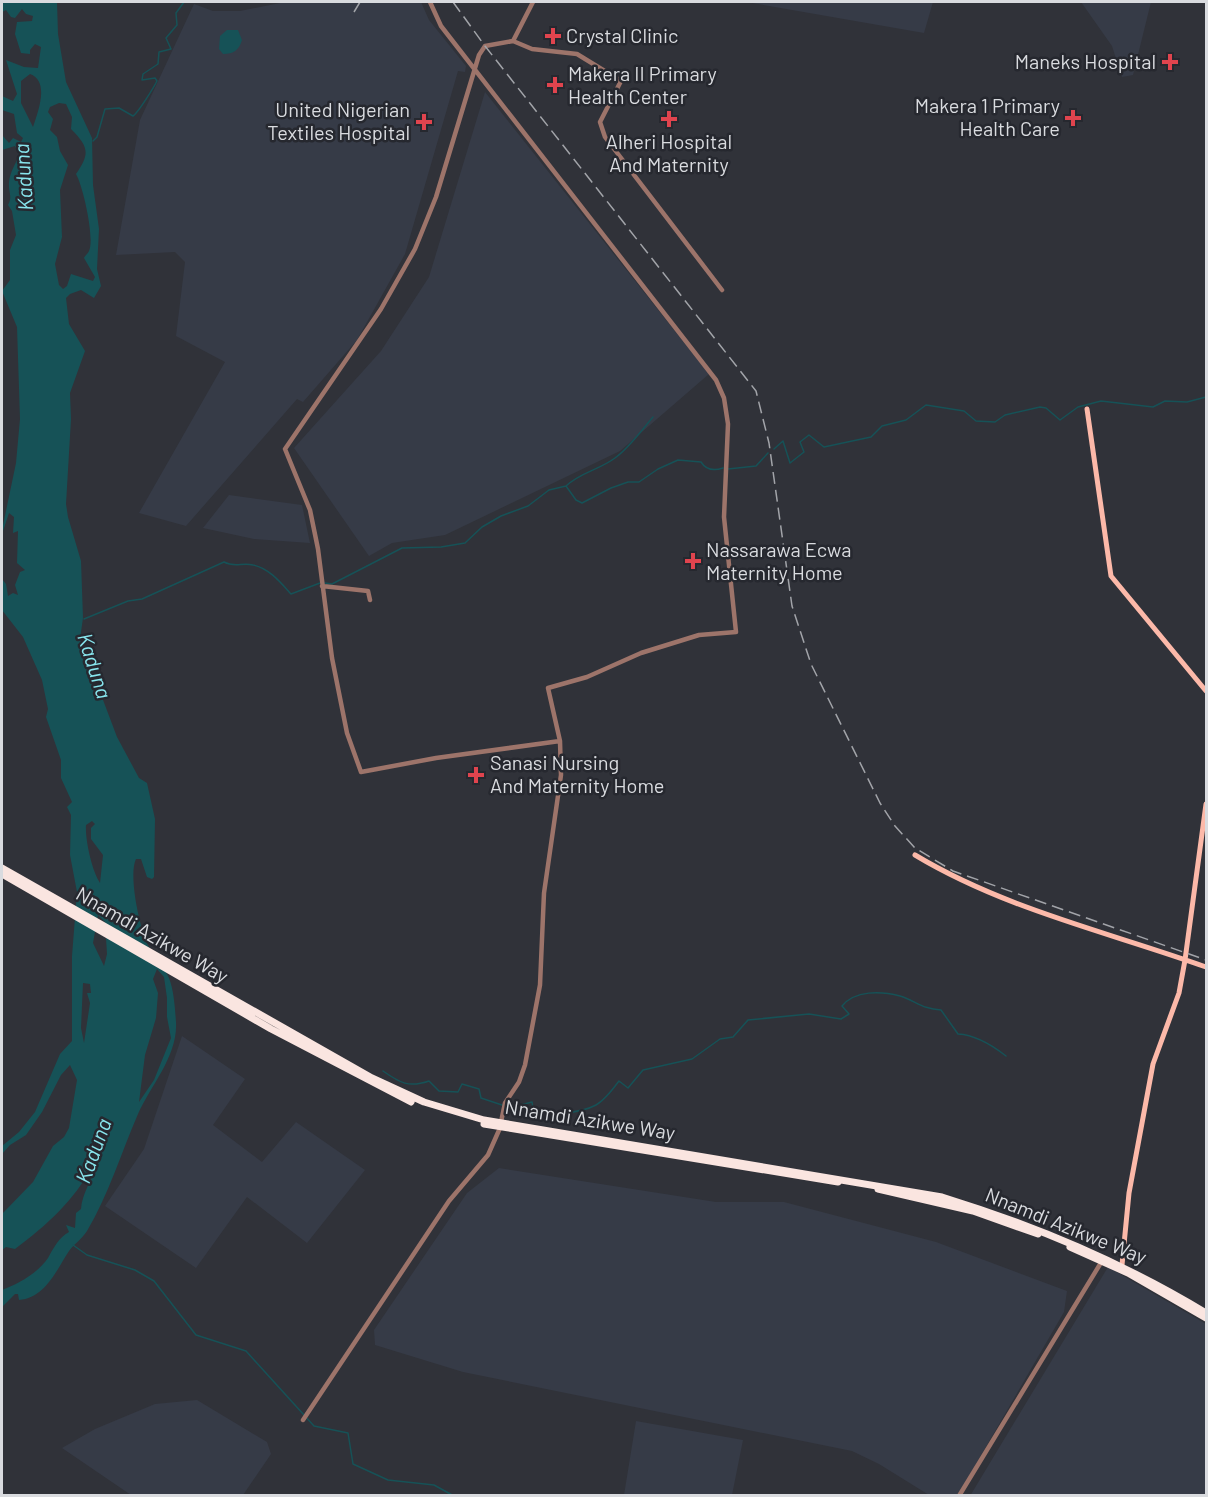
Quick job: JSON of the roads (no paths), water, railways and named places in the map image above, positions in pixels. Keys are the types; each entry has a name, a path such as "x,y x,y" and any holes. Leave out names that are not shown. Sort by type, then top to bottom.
{"highway":[{"name":"Nnamdi Azikwe Way","path":"2,868 59,904"},
{"name":"Nnamdi Azikwe Way","path":"2,874 390,1088 448,1111 501,1125 916,1197 1006,1222 1102,1261 1206,1318"},
{"name":"Nnamdi Azikwe Way","path":"501,1125 942,1197 1011,1218 1122,1265 1206,1312"}],"main road":[{"path":"1087,409 1111,576 1206,691"},
{"path":"1122,1265 1129,1194 1154,1064 1179,993 1206,804"},
{"path":"915,855 953,877 993,895 1206,968"}],"street":[{"path":"303,1420 444,1208 488,1155 501,1125 505,1105 519,1082 525,1065 540,985 544,894 561,775 560,741 548,688 586,677 641,653 699,634 736,632 724,517 728,424 724,398 716,380 441,26 430,2"},
{"path":"513,41 533,2"},
{"path":"560,741 436,758 361,772 347,733 332,658 310,510 285,449 406,268 436,197 479,55 485,46 513,41 532,49 577,54 621,81 600,122 605,137 722,290"},
{"path":"322,586 368,591 370,600"},
{"path":"959,1496 1102,1261"}],"water":[{"name":"Kaduna","path":"2,2 57,2 58,34 66,82 92,138 93,185 99,229 97,269 101,286 94,298 81,290 66,298 69,324 85,351 70,393 71,419 66,504 81,561 83,618 80,639 117,737 139,778 147,783 155,819 154,877 152,879 147,877 141,859 136,859 133,877 134,890 146,939 171,983 176,1022 173,1047 163,1070 143,1103 108,1188 87,1231 69,1251 43,1289 28,1298 19,1300 18,1294 15,1294 2,1307 2,1290 21,1281 39,1268 59,1240 69,1232 66,1225 75,1228 76,1213 81,1209 96,1165 93,1165 68,1201 38,1231 15,1249 6,1247 2,1250 2,1214 33,1182 53,1146 64,1137 69,1128 77,1080 70,1065 61,1075 42,1112 26,1135 10,1145 2,1154 2,1146 19,1132 35,1112 60,1054 72,1041 72,956 77,892 70,855 71,815 67,807 72,802 61,778 61,760 46,717 48,709 42,680 23,637 2,610 2,579 6,584 8,596 13,593 18,595 15,585 20,572 25,570 17,563 18,531 13,533 14,517 9,513 3,531 2,566 2,530 16,463 20,419 17,327 2,291 10,280 10,250 16,235 12,211 8,205 10,178 19,155 15,146 2,150 2,135 9,143 13,138 21,142 23,138 17,133 14,114 2,110 2,96 13,101 17,94 6,60 24,67 38,68 41,47 35,44 30,54 21,53 15,34 17,22 32,21 33,16 26,14 22,9 15,18 11,17 6,10 2,12","holes":["30,74 40,83 41,98 33,127 21,103 21,81","59,103 66,104 72,117 71,129 86,151 84,161 76,174 85,200 89,225 90,245 84,258 95,277 93,281 71,274 67,286 63,289 59,285 55,264 62,237 60,190 68,165 60,151 57,137 50,130 53,119 48,112 50,107","92,821 95,824 91,828 91,839 103,855 100,883 92,863 86,825","98,915 105,922 107,954 104,966 93,943","157,969 164,977 171,1038 154,1080 139,1102 145,1055 156,1018 158,993 153,979","83,983 90,984 91,993 87,993 90,1003 84,1043 81,1028"]},
{"path":"227,30 238,30 242,40 236,51 223,54 219,49 220,36"}],"waterway":[{"path":"93,141 97,137 105,109 119,108 133,116 146,100 157,81 155,78 142,80 143,74 158,64 159,52 171,49 166,38 177,25 176,13 184,2"},
{"path":"774,449 783,441 790,463 804,452 800,442 809,435 824,447 871,437 882,426 906,420 926,405 964,411 976,421 995,422 1005,415 1040,407 1046,408 1060,420 1078,407 1101,401 1153,407 1165,401 1187,402 1206,397"},
{"path":"566,486 620,454 653,417"},
{"path":"728,469 756,466 768,453"},
{"path":"325,583 332,584 402,548 441,547 465,543 482,527 501,516 528,506 549,490 566,486 576,500 582,503 611,488 628,482 639,482 658,469 678,460 701,462 710,469 723,468"},
{"path":"84,619 128,601 142,599 224,562 232,565 249,564 264,569 291,594 320,583"},
{"path":"506,1105 513,1107 532,1102 533,1108 539,1111 555,1113 590,1108 603,1100 619,1081 628,1088 643,1070 692,1059 720,1039 733,1037 748,1020 809,1014 841,1019 849,1014 842,1006 847,1001 869,993 900,996 941,1010 958,1034 984,1041 1006,1056"},
{"path":"383,1071 405,1083 416,1084 429,1081 439,1091 458,1092 462,1084 479,1089 481,1098 502,1105"},
{"path":"73,1245 87,1255 135,1270 154,1281 196,1335 246,1351 314,1426 348,1433 353,1464 388,1480 434,1485 454,1496"}],"railway":[{"path":"354,12 360,2"},
{"path":"453,2 756,391 769,443 792,606 811,664 880,803 895,826 915,848 953,871 1206,960"}],"place":[{"name":"Crystal Clinic","path":"553,36"},
{"name":"Maneks Hospital","path":"1170,62"},
{"name":"Makera II Primary Health Center","path":"555,85"},
{"name":"Makera 1 Primary Health Care","path":"1073,118"},
{"name":"Alheri Hospital And Maternity","path":"669,119"},
{"name":"United Nigerian Textiles Hospital","path":"424,122"},
{"name":"Nassarawa Ecwa Maternity Home","path":"693,561"},
{"name":"Sanasi Nursing And Maternity Home","path":"476,775"}]}
